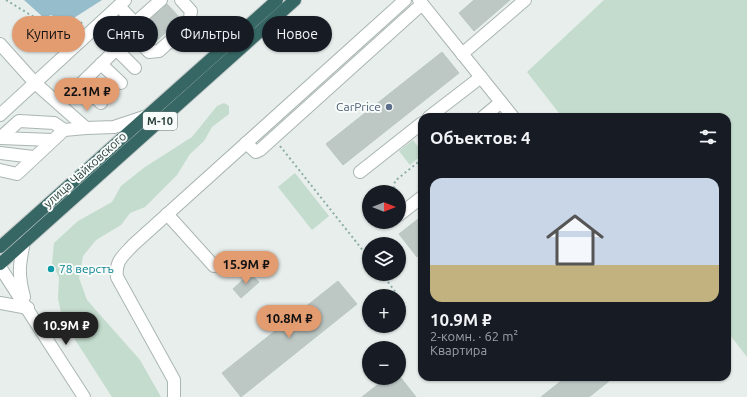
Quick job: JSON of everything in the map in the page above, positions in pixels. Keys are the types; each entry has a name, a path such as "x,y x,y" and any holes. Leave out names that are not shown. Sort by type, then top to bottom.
{"highway":[{"name":"улица Чайковского","path":"0,247 277,0"},
{"name":"улица Чайковского","path":"0,264 295,0"}],"street":[{"path":"146,16 161,0"},
{"path":"158,51 189,24 191,11 181,0"},
{"path":"174,397 174,380 117,277 116,268 118,261 167,214 405,0"},
{"path":"462,54 525,0"},
{"path":"0,115 122,3 128,16"},
{"path":"246,143 256,152 274,138 424,3 462,54 510,113"},
{"path":"0,44 35,83 86,128"},
{"path":"60,104 113,52"},
{"path":"119,52 135,68"},
{"path":"101,64 121,83"},
{"path":"434,113 481,77"},
{"path":"82,83 101,103"},
{"path":"487,113 501,102"},
{"path":"0,170 17,174 33,157 64,130 114,126 147,116"},
{"path":"0,138 19,121 54,123 64,130"},
{"path":"360,172 418,126"},
{"path":"0,138 52,140"},
{"path":"0,153 33,157"},
{"path":"406,210 418,200"},
{"path":"167,214 214,266"},
{"path":"24,242 19,269 19,279 28,308"},
{"path":"0,267 28,308 84,397"},
{"path":"0,303 28,308"}],"path":[{"path":"6,0 57,31 72,29 86,20"},
{"path":"274,138 362,249"},
{"path":"394,185 395,181 418,163"}],"green space":[{"path":"604,0 747,0 747,357 731,336 731,113 559,113 527,72"},
{"path":"224,103 229,106 229,114 212,127 204,141 190,154 177,175 145,207 130,213 121,225 96,240 83,256 79,278 87,300 140,360 161,397 112,397 63,321 58,299 59,277 52,263 54,243 78,221 112,202 121,186 145,167 192,137 217,106"},
{"path":"413,140 418,147 418,158 410,165 399,151"},
{"path":"295,173 329,216 312,230 278,187"}],"water":[{"path":"24,0 102,0 77,16 42,16"}],"building":[{"path":"474,0 510,0 474,31 459,13"},
{"path":"167,4 178,16 166,16 166,32 158,40 158,16 154,16"},
{"path":"442,52 459,73 343,165 326,144"},
{"path":"418,219 418,256 417,257 406,243 406,237 401,237 399,234"},
{"path":"250,273 259,282 241,298 233,289"},
{"path":"338,281 357,304 241,397 222,373"},
{"path":"561,381 609,381 589,397 541,397"},
{"path":"406,384 416,397 362,397 377,385"}],"place":[{"name":"CarPrice","path":"389,107"},
{"name":"78 верстъ","path":"51,269"}]}
